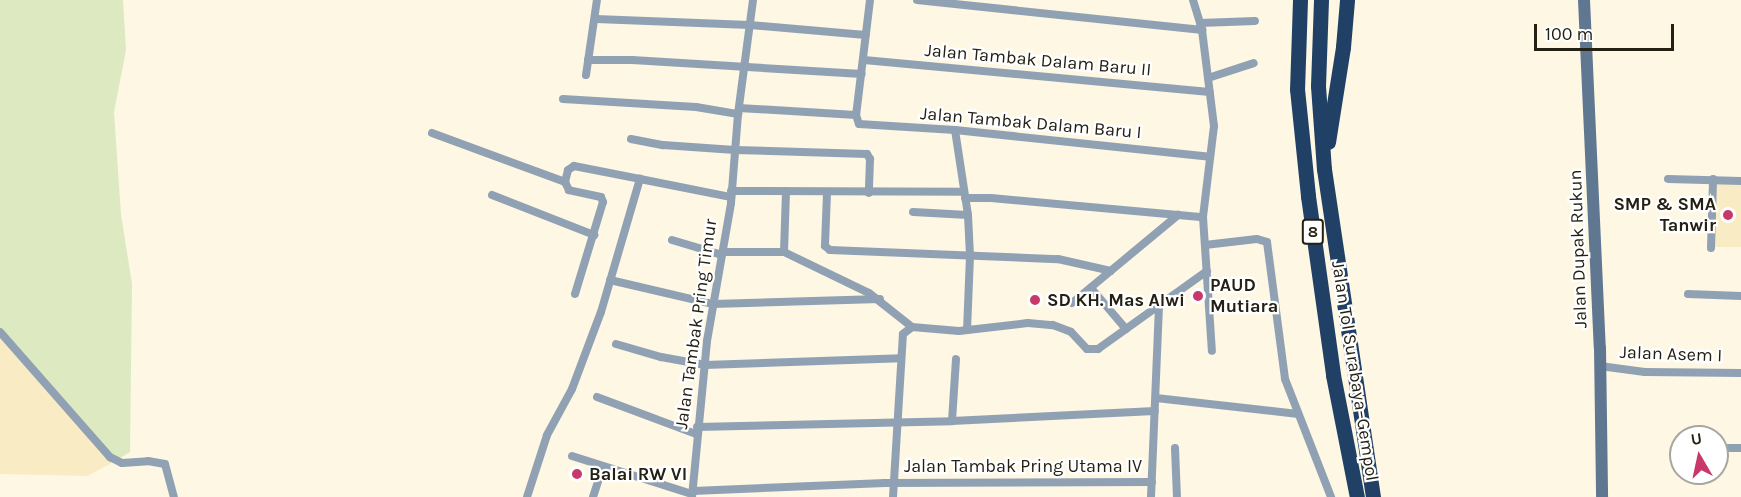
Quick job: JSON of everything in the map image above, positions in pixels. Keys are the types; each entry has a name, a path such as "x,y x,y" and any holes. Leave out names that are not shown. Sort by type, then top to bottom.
{"highway":[{"path":"1290,0 1297,90"},
{"name":"Jalan Tol Surabaya–Gempol","path":"1300,0 1297,90 1308,196 1333,375 1357,497"},
{"name":"Jalan Tol Surabaya–Gempol","path":"1321,0 1318,86 1324,169 1352,374 1373,497"},
{"path":"1324,169 1343,47 1347,0"}],"main road":[{"name":"Jalan Dupak Rukun","path":"1584,0 1600,366 1602,497"}],"street":[{"path":"586,75 597,0"},
{"name":"Jalan Tambak Pring Timur","path":"692,494 705,365 731,194 738,111 753,0"},
{"path":"562,99 738,111 856,115 870,0"},
{"path":"917,0 1201,26 1255,21"},
{"path":"1193,0 1201,26 1214,126 1203,217 1212,351"},
{"path":"596,19 750,25 866,35"},
{"path":"588,60 632,60 862,74"},
{"name":"Jalan Tambak Dalam Baru II","path":"864,60 1209,92"},
{"path":"1208,78 1254,63"},
{"name":"Jalan Tambak Dalam Baru I","path":"856,115 859,124 864,125 956,130 1210,157"},
{"path":"956,130 968,215 970,256 967,330"},
{"path":"432,133 565,182"},
{"path":"631,139 663,145 735,150 867,154 870,159 869,193"},
{"path":"575,294 603,199 569,190 565,182 568,170 574,166 731,194 786,191 964,195 1203,217"},
{"path":"527,497 547,435 578,376 640,179"},
{"path":"1668,179 1741,181"},
{"path":"1711,248 1713,179"},
{"path":"784,252 786,191"},
{"path":"827,193 825,246 828,249 1058,259 1111,271"},
{"path":"492,195 594,235"},
{"path":"913,212 968,215"},
{"path":"1072,303 1178,215"},
{"path":"1205,245 1257,239 1267,242 1280,357 1298,414 1331,497"},
{"path":"672,240 722,253 784,252 880,299 912,327 967,330 1028,323 1053,325 1071,332 1087,349 1092,350 1107,345 1207,271"},
{"path":"610,280 713,304 880,299"},
{"path":"1091,288 1126,329"},
{"path":"1688,294 1741,296"},
{"path":"1151,497 1160,304"},
{"path":"893,497 903,334 912,327"},
{"path":"0,332 110,458 122,463 148,461 165,464 174,497"},
{"path":"616,344 661,357 705,365 901,358"},
{"path":"952,420 956,359"},
{"name":"Jalan Asem I","path":"1600,366 1645,372 1741,374"},
{"path":"597,397 697,430 1155,411"},
{"path":"1156,398 1298,414"},
{"path":"1175,448 1177,497"},
{"name":"Jalan Tambak Pring Utama IV","path":"572,456 692,494 894,483 1152,482"},
{"path":"593,497 603,467"}],"shaded area":[{"name":"SMP & SMA Tanwir","path":"1714,182 1741,182 1741,247 1714,247"},
{"path":"0,330 112,463 87,476 0,474"}],"green space":[{"path":"0,0 123,0 126,50 114,112 121,215 132,284 130,452 112,463 0,330"}],"place":[{"name":"SMP & SMA Tanwir","path":"1728,215"},
{"name":"PAUD Mutiara","path":"1198,296"},
{"name":"SD KH. Mas Alwi","path":"1035,300"},
{"name":"Balai RW VI","path":"577,474"}]}
